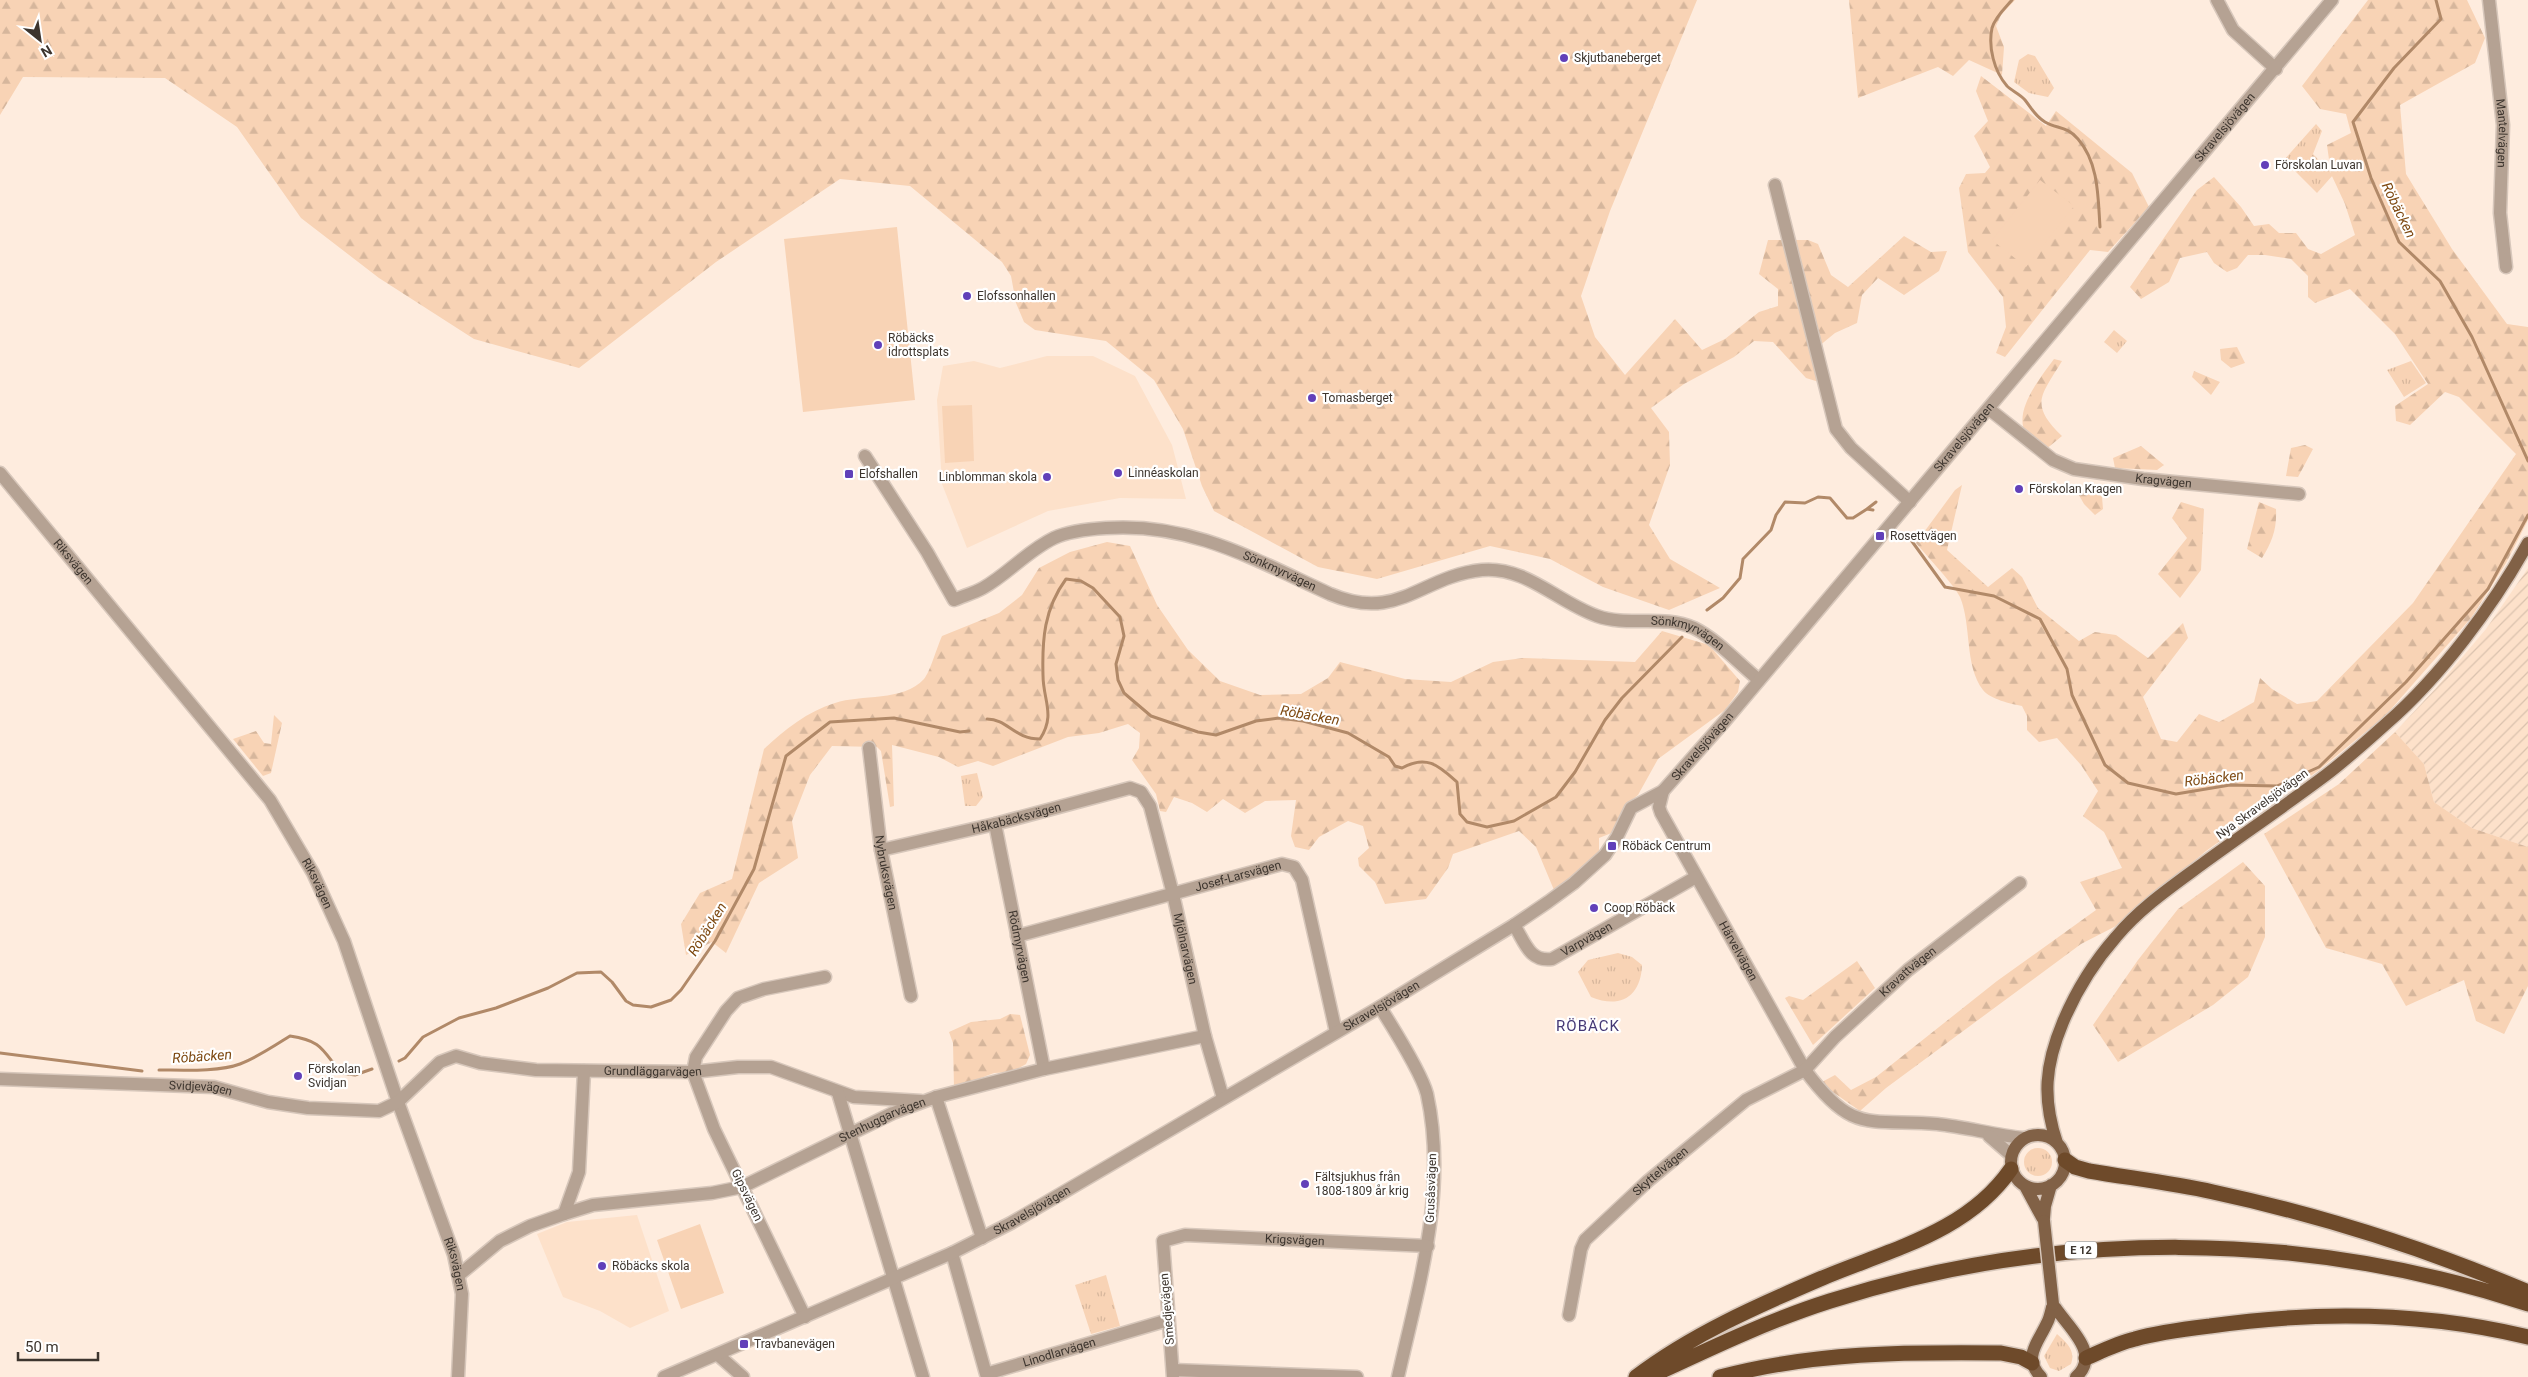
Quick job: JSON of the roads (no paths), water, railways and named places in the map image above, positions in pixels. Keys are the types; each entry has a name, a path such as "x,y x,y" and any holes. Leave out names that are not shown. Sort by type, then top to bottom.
{"highway":[{"path":"2065,1160 2075,1167 2212,1192 2306,1215 2377,1236 2484,1273 2528,1292"},
{"path":"1636,1377 1656,1362 1716,1328 1773,1300 1935,1233 1975,1207 1992,1192 2011,1162"},
{"name":"E 12","path":"1650,1377 1720,1343 1830,1301 1963,1267 2070,1251 2188,1246 2247,1248 2307,1255 2423,1274 2528,1304"},
{"name":"E 12","path":"1668,1377 1722,1351 1832,1309 1908,1288 1965,1276 2069,1260 2186,1256 2305,1263 2420,1282 2498,1303 2528,1314"},
{"path":"2086,1358 2117,1344 2166,1332 2269,1319 2332,1315 2435,1321 2528,1337"},
{"path":"1720,1377 1759,1366 1853,1354 2001,1354 2021,1357 2032,1363"}],"main road":[{"name":"Nya Skravelsjövägen","path":"2029,1136 2044,1117 2051,1057 2067,1012 2086,979 2116,936 2162,894 2327,774 2389,722 2429,682 2468,632 2515,567 2528,543"},
{"name":"Nya Skravelsjövägen","path":"2047,1101 2057,1143"},
{"path":"2041,1377 2032,1363 2033,1347 2048,1322 2053,1304 2044,1221 2045,1206 2051,1185 2063,1172 2065,1160 2057,1143 2047,1136 2029,1136 2016,1146 2011,1162 2018,1180 2025,1186 2044,1221"},
{"path":"2025,1186 2040,1189 2051,1185"},
{"path":"2053,1304 2061,1318 2082,1342 2086,1358 2079,1376"}],"street":[{"path":"2217,0 2233,30 2276,68"},
{"name":"Skravelsjövägen","path":"664,1377 895,1278 982,1238 1380,1007 1514,925 1574,883 1604,855 1617,838 1631,808 1663,791 1759,680 2332,0"},
{"name":"Mantelvägen","path":"2489,0 2503,125 2500,213 2506,267"},
{"path":"1775,184 1836,429 1851,448 1910,502"},
{"name":"Kragvägen","path":"1989,408 2053,460 2074,469 2143,479 2299,494"},
{"name":"Sönkmyrvägen","path":"865,456 927,552 954,600 983,588 1016,562 1056,537 1097,529 1122,527 1162,529 1201,538 1232,548 1345,601 1363,604 1400,600 1460,574 1482,570 1502,571 1524,577 1596,616 1611,620 1660,620 1683,624 1702,633 1759,680"},
{"name":"Riksvägen","path":"0,473 270,800 313,873 344,941 398,1102 454,1255 462,1294 458,1377"},
{"name":"Nybruksvägen","path":"869,748 881,850 911,996"},
{"name":"Håkabäcksvägen","path":"881,850 994,824 1130,788 1136,789 1147,799"},
{"name":"Härvelvägen","path":"1663,791 1660,807 1661,813 1805,1070 1834,1105 1852,1116 1872,1122 1936,1124 1965,1128 1985,1134"},
{"name":"Mjölnarvägen","path":"1147,799 1173,894 1205,1036 1223,1098"},
{"name":"Rödmyrvägen","path":"994,824 1044,1069"},
{"name":"Josef-Larsvägen","path":"1017,936 1282,864 1294,867 1302,880 1336,1032"},
{"name":"Varpvägen","path":"1514,925 1534,956 1542,961 1552,959 1696,877"},
{"name":"Kravattvägen","path":"1805,1070 1834,1037 1908,970 2020,883"},
{"path":"693,1072 696,1057 726,1011 738,998 764,989 825,977"},
{"name":"Grusåsvägen","path":"1380,1007 1427,1093 1434,1169 1433,1208 1428,1246 1398,1377"},
{"name":"Stenhuggarvägen","path":"459,1275 500,1242 530,1226 564,1214 593,1205 712,1193 742,1187 850,1134 936,1097 1044,1069 1205,1036"},
{"name":"Grundläggarvägen","path":"398,1102 440,1062 456,1056 480,1063 536,1070 693,1072 738,1067 771,1067 838,1093 876,1100 921,1102"},
{"name":"Skyttelvägen","path":"1569,1315 1581,1249 1585,1240 1648,1181 1746,1100 1805,1070"},
{"path":"564,1214 579,1172 584,1071"},
{"name":"Gipsvägen","path":"693,1072 714,1128 805,1317"},
{"name":"Svidjevägen","path":"0,1079 214,1087 268,1102 308,1108 379,1111 398,1102"},
{"path":"838,1093 895,1278 923,1377"},
{"path":"936,1097 982,1238"},
{"path":"1985,1134 2029,1136"},
{"path":"1985,1134 1998,1142 2011,1162"},
{"name":"Krigsvägen","path":"1163,1241 1185,1235 1428,1246"},
{"name":"Smedjevägen","path":"1163,1241 1173,1373"},
{"name":"Linodlarvägen","path":"952,1253 986,1374 1168,1320"},
{"path":"718,1355 743,1377"},
{"path":"1173,1373 1357,1377"}],"waterway":[{"path":"2012,0 1993,24 1991,43 1995,66 2007,86 2023,98 2039,117 2049,124 2070,132 2085,148 2094,170 2098,193 2100,227"},
{"name":"Röbäcken","path":"2436,0 2441,19 2394,68 2353,122 2371,178 2399,242 2440,281 2472,337 2528,461"},
{"name":"Röbäcken","path":"1707,610 1723,598 1740,578 1743,559 1771,530 1776,515 1785,502 1805,503 1818,497 1830,498 1847,518 1853,518 1867,509 1873,510"},
{"path":"1867,509 1876,502"},
{"name":"Röbäcken","path":"1911,540 1945,587 1994,596 2040,619 2067,669 2072,695 2105,765 2128,783 2176,794 2230,785 2277,786 2319,767 2406,682 2488,589 2528,515"},
{"name":"Röbäcken","path":"987,719 1000,722 1024,736 1040,739 1045,730 1048,715 1043,662 1044,637 1049,613 1066,579 1081,581 1093,588 1120,617 1124,636 1116,664 1118,680 1124,693 1151,716 1198,732 1216,735 1256,721 1279,718 1303,721 1348,733 1389,757 1395,766 1402,768 1411,764 1426,762 1444,771 1457,782 1460,814 1467,822 1487,827 1514,821 1556,797 1575,772 1605,720 1622,698 1682,637"},
{"name":"Röbäcken","path":"399,1061 405,1058 423,1037 459,1018 496,1008 548,988 577,973 601,972 612,982 626,1001 633,1005 651,1007 671,1000 681,990 715,941 754,869 786,756 830,722 894,718 960,732 969,731"},
{"name":"Röbäcken","path":"159,1070 200,1070 231,1067 253,1058 290,1036 316,1044 341,1073 355,1075 372,1069"},
{"name":"Röbäcken","path":"0,1053 142,1071"}],"place":[{"name":"Skjutbaneberget","path":"1564,58"},
{"name":"Förskolan Luvan","path":"2265,165"},
{"name":"Elofssonhallen","path":"967,296"},
{"name":"Röbäcks idrottsplats","path":"878,345"},
{"name":"Tomasberget","path":"1312,398"},
{"name":"Linnéaskolan","path":"1118,473"},
{"name":"Elofshallen","path":"849,474"},
{"name":"Linblomman skola","path":"1047,477"},
{"name":"Förskolan Kragen","path":"2019,489"},
{"name":"Rosettvägen","path":"1880,536"},
{"name":"Röbäck Centrum","path":"1612,846"},
{"name":"Coop Röbäck","path":"1594,908"},
{"name":"Förskolan Svidjan","path":"298,1076"},
{"name":"Fältsjukhus från 1808-1809 år krig","path":"1305,1184"},
{"name":"Röbäcks skola","path":"602,1266"},
{"name":"Travbanevägen","path":"744,1344"}],"district":[{"name":"RÖBÄCK","path":"1588,1026"}]}
